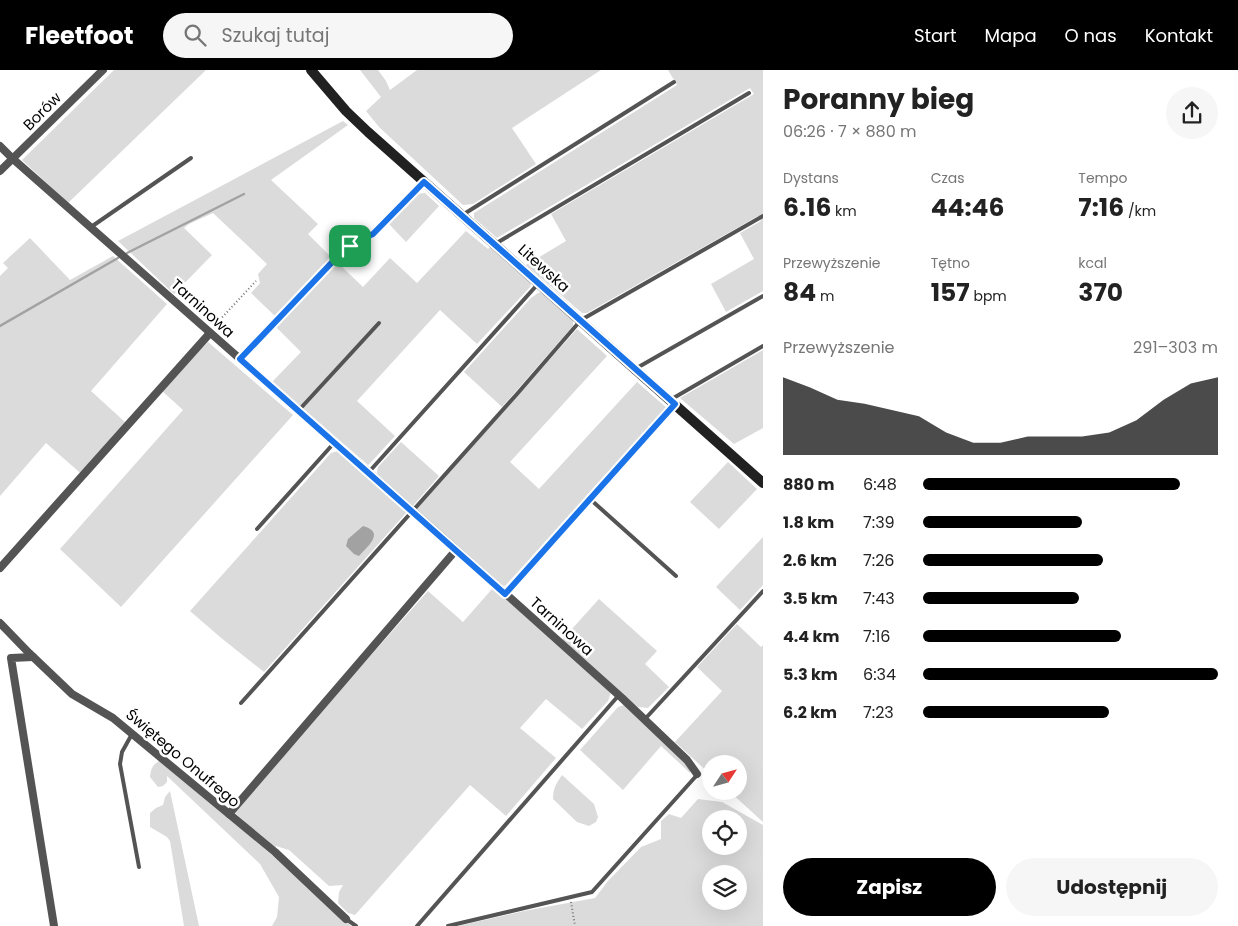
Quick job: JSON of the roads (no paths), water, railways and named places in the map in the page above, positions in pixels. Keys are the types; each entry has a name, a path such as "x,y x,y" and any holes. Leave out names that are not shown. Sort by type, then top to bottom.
{"street":[{"name":"Borów","path":"0,171 103,70"},
{"name":"Litewska","path":"311,70 346,111 763,482"},
{"name":"Tarninowa","path":"0,146 619,695 687,760 697,774"},
{"path":"0,568 209,332"},
{"path":"229,814 456,550"},
{"name":"Świętego Onufrego","path":"0,623 72,694 113,718 274,852 346,919"},
{"path":"33,657 11,658 54,926"}],"lane":[{"path":"462,215 674,82"},
{"path":"495,244 749,93"},
{"path":"91,227 191,158"},
{"path":"240,359 339,255 359,240 373,234 424,182"},
{"path":"241,703 581,320 763,216"},
{"path":"368,472 538,283"},
{"path":"635,369 763,296"},
{"path":"298,411 379,323"},
{"path":"505,594 673,402 763,346"},
{"path":"257,529 334,442"},
{"path":"590,499 676,576"},
{"path":"645,719 763,591"},
{"path":"417,926 619,695"},
{"path":"132,734 122,752 120,764 139,867"},
{"path":"448,926 592,892 697,774"},
{"path":"346,919 356,926"}],"waterway":[{"path":"127,253 244,194"},
{"path":"0,326 118,258"}]}
